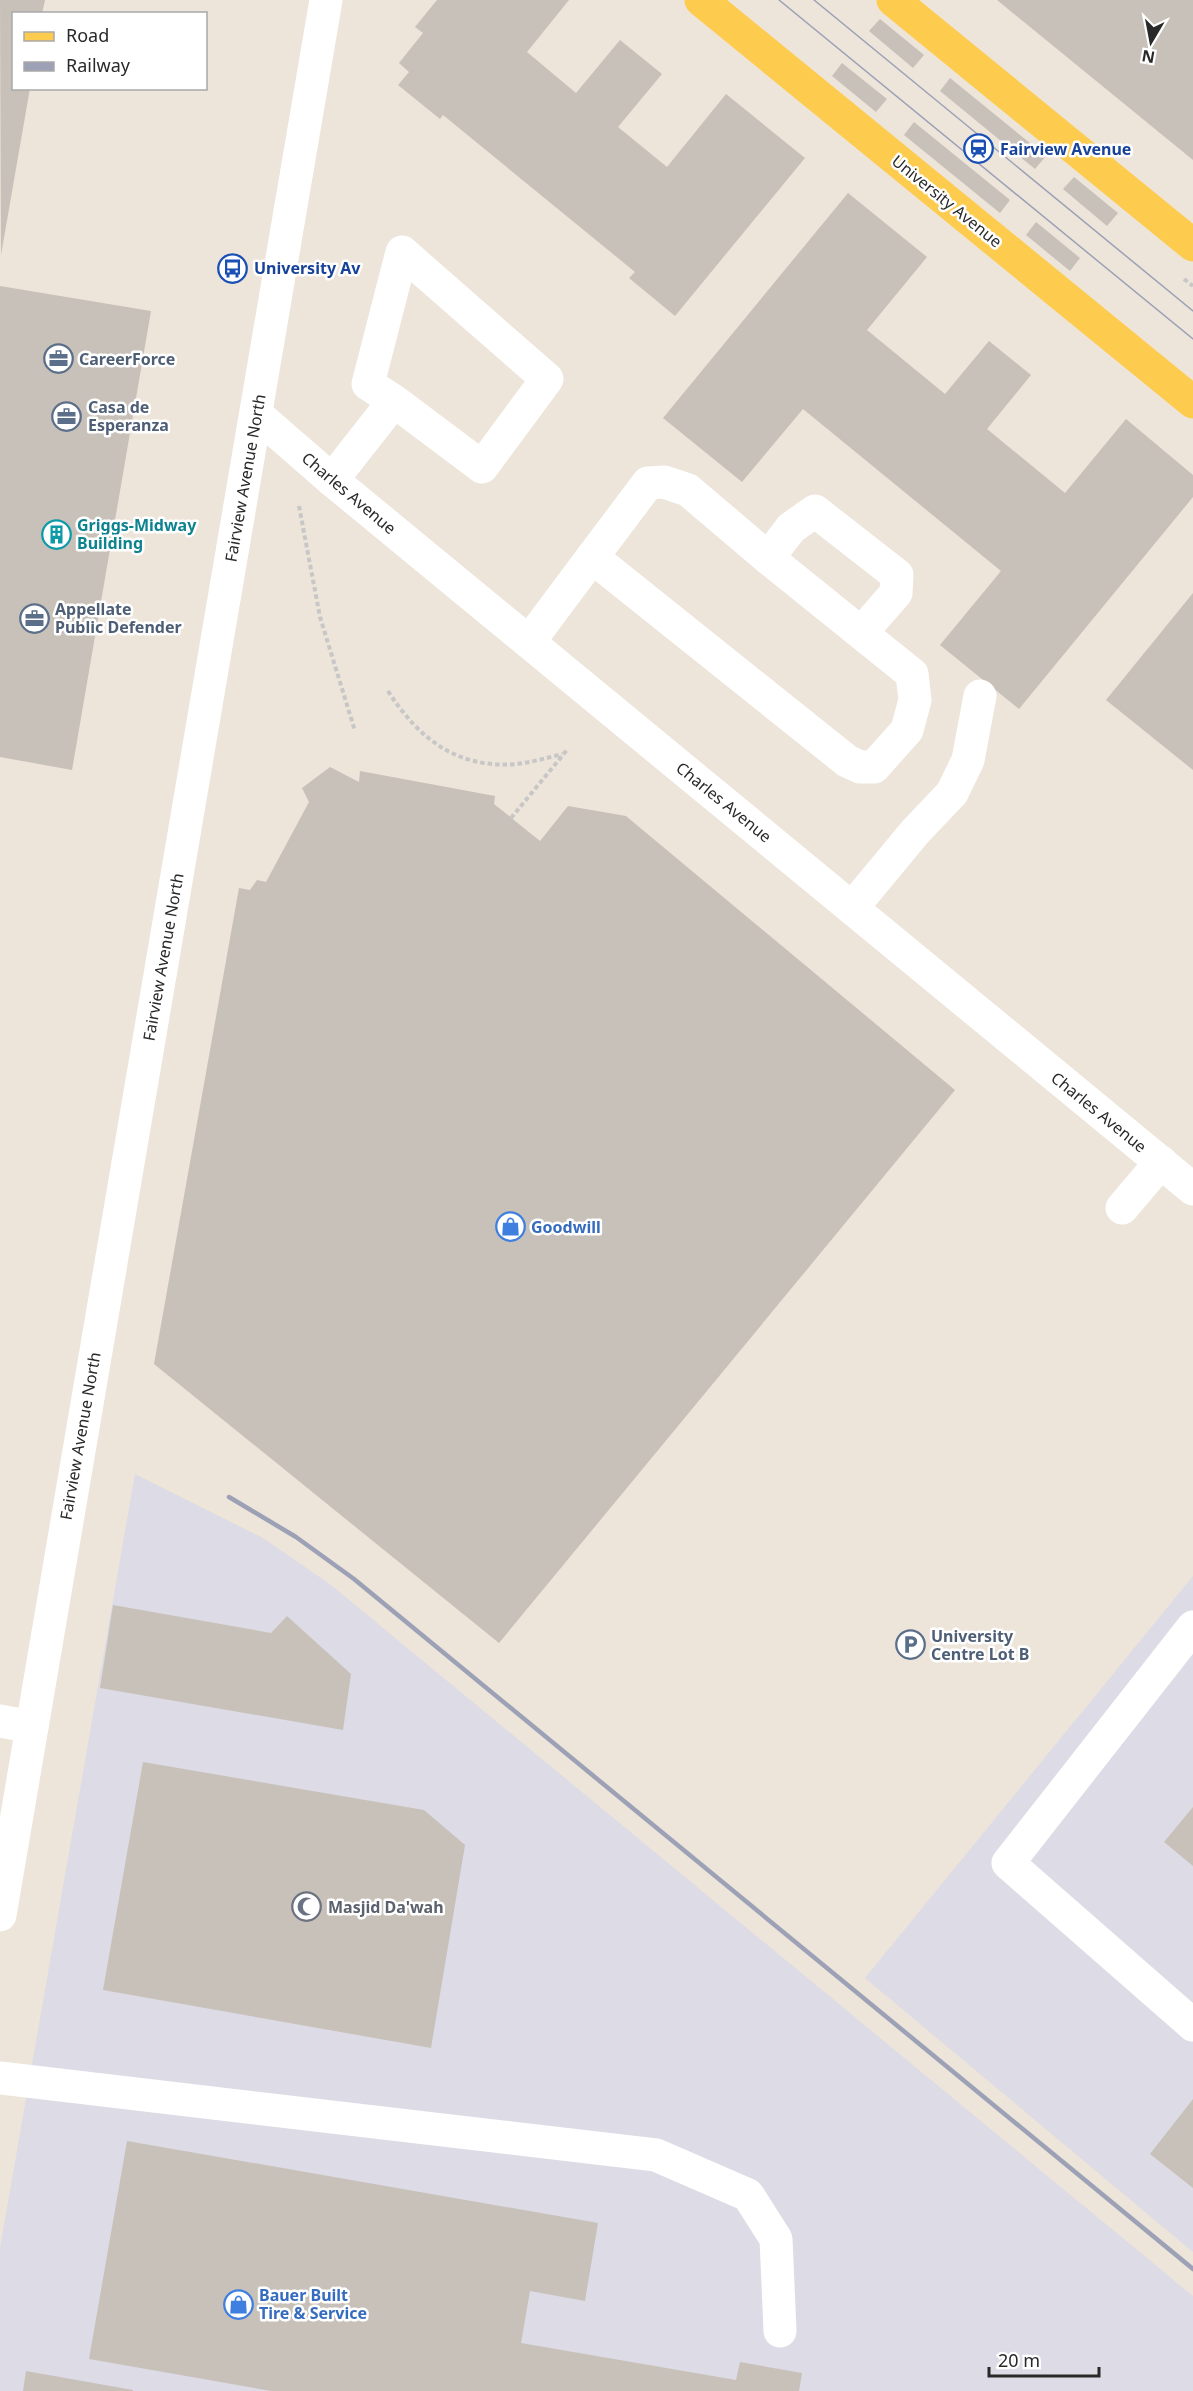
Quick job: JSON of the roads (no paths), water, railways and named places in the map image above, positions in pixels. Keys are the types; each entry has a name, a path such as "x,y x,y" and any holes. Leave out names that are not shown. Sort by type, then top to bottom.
{"main road":[{"name":"University Avenue","path":"701,0 1193,402"},
{"path":"893,0 1193,245"}],"street":[{"name":"Fairview Avenue North","path":"0,1914 326,0"},
{"path":"402,252 547,379 482,467 394,401 368,384 402,252"},
{"path":"332,480 394,401"},
{"name":"Charles Avenue","path":"256,414 332,480 1193,1189"},
{"path":"529,642 592,557 648,483 664,482 688,490 912,674 915,700 907,730 874,767 860,767 847,761 592,557"},
{"path":"768,558 791,528 815,511 897,575 896,593 862,632"},
{"path":"852,908 915,832 952,793 968,760 980,696"},
{"path":"1122,1208 1161,1162"},
{"path":"1193,1627 1008,1863 1193,2025"},
{"path":"0,1721 32,1727"},
{"path":"0,2078 656,2155 748,2195 776,2239 780,2331"}],"tram line":[{"path":"779,0 1193,339"},
{"path":"814,0 1193,311"}],"railway":[{"path":"229,1497 296,1537 354,1579 1193,2269"}],"place":[{"name":"Fairview Avenue","path":"979,149"},
{"name":"University Av","path":"233,268"},
{"name":"CareerForce","path":"58,359"},
{"name":"Casa de Esperanza","path":"67,416"},
{"name":"Griggs-Midway Building","path":"56,534"},
{"name":"Appellate Public Defender","path":"34,618"},
{"name":"Goodwill","path":"510,1227"},
{"name":"University Centre Lot B","path":"910,1645"},
{"name":"Masjid Da'wah","path":"307,1907"},
{"name":"Bauer Built Tire & Service","path":"238,2304"}]}
